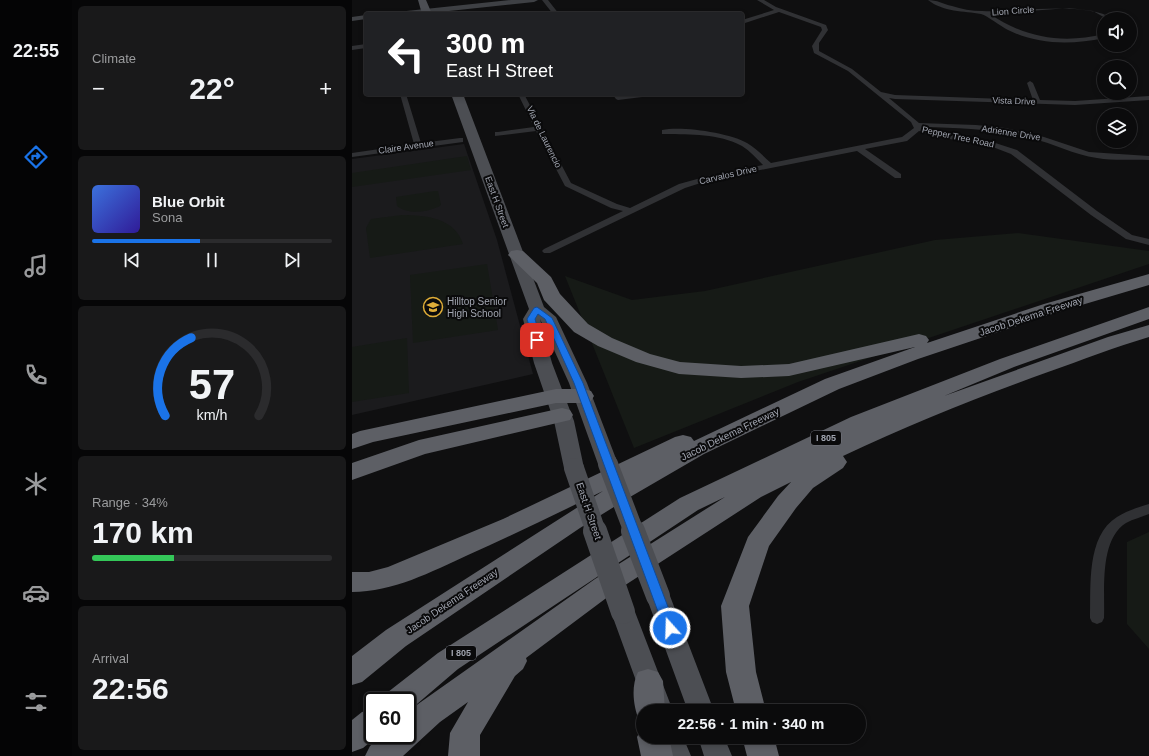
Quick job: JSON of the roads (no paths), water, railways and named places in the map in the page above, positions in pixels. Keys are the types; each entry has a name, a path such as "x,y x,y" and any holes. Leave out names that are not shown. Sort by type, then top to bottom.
{"highway":[{"path":"517,255 545,281 551,296 581,328 605,342 643,358 679,368 741,372 789,370 1051,308"},
{"name":"Jacob Dekema Freeway","path":"352,673 396,638 571,522 621,491 696,449 730,432 832,384 911,355 1051,308 1149,279"},
{"name":"I 805","path":"410,692 448,661 689,504 858,422 1007,362 1149,313"},
{"path":"416,725 429,714 604,586 752,491 883,428 988,386 1115,341 1149,331"},
{"path":"352,472 419,448 559,406 583,396"},
{"path":"749,704 741,672 735,606 757,544 787,502 805,482 847,455 946,404"},
{"path":"352,442 368,436 559,406"},
{"path":"352,582 369,582 393,576 512,525 680,442 730,432"},
{"path":"464,756 465,733 506,667 569,618 604,586"},
{"path":"648,681 650,704"},
{"path":"352,738 364,729"},
{"path":"381,756 395,744"},
{"path":"654,744 657,756"},
{"path":"760,744 763,756"}],"main road":[{"path":"422,0 427,12 534,0"},
{"path":"352,19 364,17"},
{"name":"East H Street","path":"458,96 537,309 548,318 583,396 698,704"},
{"name":"East H Street","path":"537,309 531,319 543,363 559,406 574,468 623,612 657,704"},
{"path":"673,744 677,756"},
{"path":"714,744 718,756"}],"street":[{"path":"545,0 554,12"},
{"name":"Pepper Tree Road","path":"760,0 768,6 799,15 824,26 825,30 814,44 816,52 846,67 918,126 949,137 986,142 1014,152 1094,213 1129,236 1149,242"},
{"name":"Lion Circle","path":"931,0 957,11 984,13 1074,6 1099,12"},
{"path":"744,21 779,10"},
{"name":"Lion Circle","path":"984,13 997,23 1023,34 1038,38 1070,42 1097,38"},
{"path":"352,48 364,46"},
{"path":"1030,83 1037,102"},
{"name":"Vista Drive","path":"879,93 896,97 1037,102 1096,102 1149,98"},
{"path":"404,96 418,146"},
{"name":"Via de Laurencio","path":"522,96 552,157 568,184 572,188 614,206 631,211"},
{"name":"Carvalos Drive","path":"547,251 682,186 705,179 904,139 918,126"},
{"name":"Adrienne Drive","path":"918,126 960,126 1016,132 1053,141 1073,151 1085,154 1149,158"},
{"path":"498,134 538,128"},
{"path":"665,132 712,133 726,136 746,146 769,166"},
{"name":"Claire Avenue","path":"352,155 460,140"},
{"path":"858,148 898,176"},
{"path":"1097,618 1098,564 1106,536 1121,520 1149,509"}],"place":[{"name":"Hilltop Senior High School","path":"433,307"}]}
